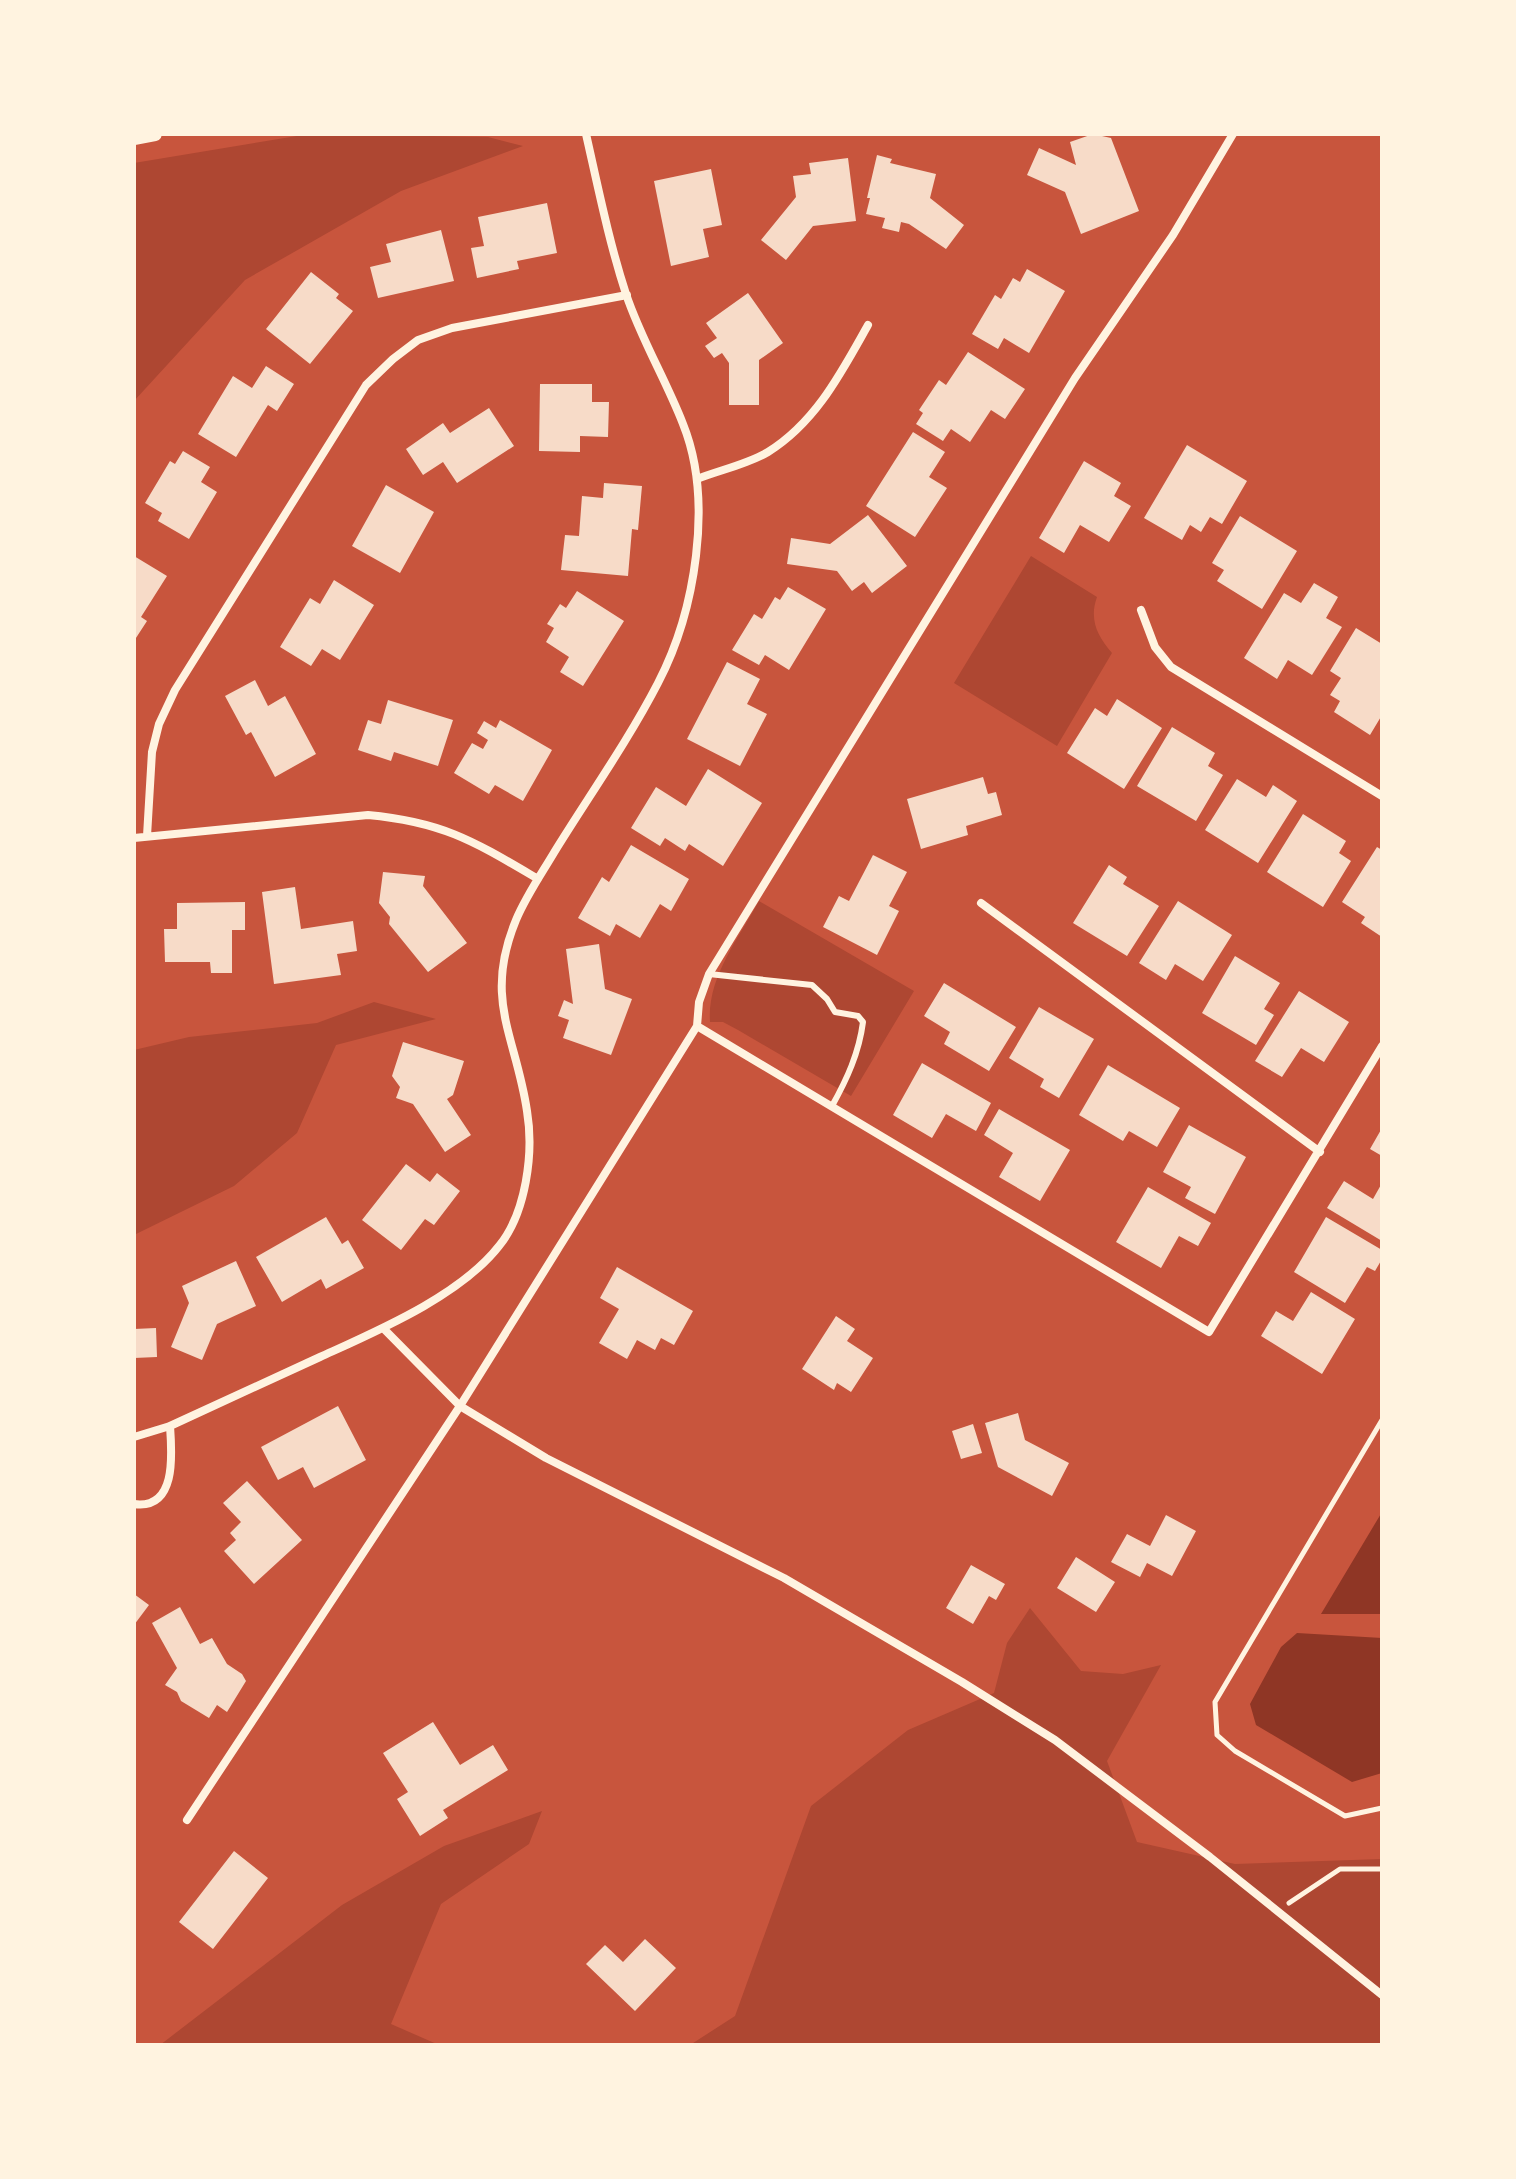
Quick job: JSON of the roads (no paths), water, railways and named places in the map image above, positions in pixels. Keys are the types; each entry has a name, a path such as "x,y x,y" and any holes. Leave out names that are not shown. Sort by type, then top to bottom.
{"street":[{"path":"134,138 155,134"},
{"path":"134,1437 170,1426 383,1328 472,1276 500,1245 515,1221 523,1199 528,1155 528,1113 501,1007 501,983 516,920 658,683 684,615 696,557 697,479 685,428 627,295 586,134"},
{"path":"187,1820 460,1406 697,1026 699,1002 709,974 1075,378 1173,235 1233,134"},
{"path":"147,836 152,752 159,724 175,690 366,385 418,340 452,328 627,295"},
{"path":"697,479 766,453 797,429 837,381 868,325"},
{"path":"1141,610 1155,647 1171,667 1382,796"},
{"path":"134,838 368,815 441,827 469,839 538,879"},
{"path":"981,903 1320,1152"},
{"path":"697,1026 1209,1332 1382,1046"},
{"path":"383,1328 460,1406 546,1458 784,1578 1055,1740 1382,1995"},
{"path":"134,1504 157,1501 164,1492 172,1463 170,1426"}],"lane":[{"path":"709,974 812,985 835,1012 858,1016 863,1022 861,1037 852,1067 832,1106"}]}
